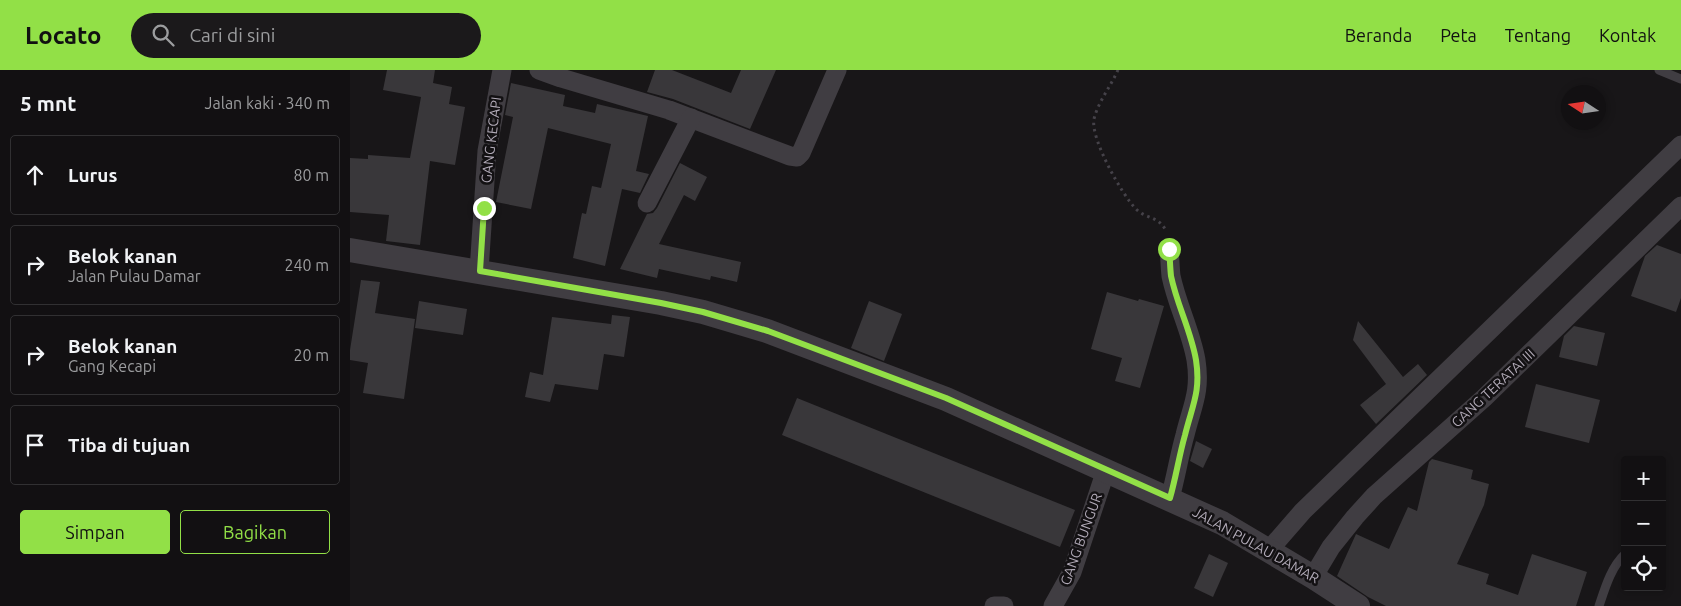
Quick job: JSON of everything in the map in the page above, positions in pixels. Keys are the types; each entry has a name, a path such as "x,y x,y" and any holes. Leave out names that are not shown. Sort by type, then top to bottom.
{"street":[{"name":"GANG KECAPI","path":"480,271 487,151 502,70"},
{"path":"539,70 565,74 797,157 801,153 837,70"},
{"path":"647,203 691,118"},
{"path":"1292,564 1303,511 1681,145"},
{"name":"GANG TERATAI III","path":"1292,564 1331,548 1374,496 1484,398 1681,206"},
{"path":"1169,249 1171,274 1196,361 1198,388 1196,402 1185,434 1178,474 1170,498"},
{"name":"JALAN PULAU DAMAR","path":"350,250 661,303 703,312 768,331 946,398 1170,498 1222,523 1358,606"},
{"name":"GANG BUNGUR","path":"1054,606 1072,572 1106,470"},
{"path":"994,606 1004,606"}],"lane":[{"path":"1659,70 1681,79"},
{"path":"1599,606 1607,582 1621,557"}],"path":[{"path":"1118,70 1096,114 1094,120 1095,135 1128,200 1138,211 1160,221 1167,235 1169,249"}],"building":[{"path":"387,70 435,70 433,83 452,87 449,104 465,107 455,165 430,161 420,245 386,241 389,215 350,212 350,158 368,159 368,155 410,158 421,97 383,90"},
{"path":"655,70 672,70 731,93 741,70 776,70 750,129 673,99 647,92"},
{"path":"511,83 565,95 563,106 595,113 597,104 648,116 636,171 649,174 640,193 622,189 605,266 573,258 582,213 586,214 592,186 601,188 611,144 548,128 531,209 496,202 513,117 505,115"},
{"path":"680,163 707,177 695,201 684,195 659,244 741,262 737,282 711,276 710,280 659,269 657,278 620,269 647,214 653,213 657,208"},
{"path":"1657,245 1681,254 1681,298 1676,312 1631,296 1645,256"},
{"path":"361,280 380,282 375,313 415,319 404,399 363,393 368,363 350,360"},
{"path":"1107,292 1164,306 1140,388 1115,381 1122,358 1091,349"},
{"path":"419,301 467,309 463,335 415,328"},
{"path":"869,301 902,314 884,361 851,348"},
{"path":"612,315 630,317 624,357 604,354 598,390 555,384 550,402 525,397 530,372 543,375 552,317 611,324"},
{"path":"1358,321 1403,377 1418,364 1427,375 1376,424 1360,405 1386,384 1353,340"},
{"path":"1574,326 1605,333 1597,366 1559,357 1564,336"},
{"path":"1536,384 1600,400 1589,443 1525,427"},
{"path":"797,398 1075,510 1060,547 782,435"},
{"path":"1196,441 1212,449 1203,468 1190,461"},
{"path":"1432,459 1473,470 1471,479 1489,484 1484,505 1457,564 1489,574 1486,584 1518,595 1532,554 1587,572 1576,606 1386,606 1368,597 1337,576 1356,534 1389,549 1408,507 1417,511 1429,462"},
{"path":"1209,554 1228,563 1213,597 1194,588"}],"route":[{"path":"484,208 480,271 661,303 703,312 768,331 946,398 1170,498 1178,474 1185,434 1196,402 1198,388 1196,361 1171,274 1169,249"}]}
